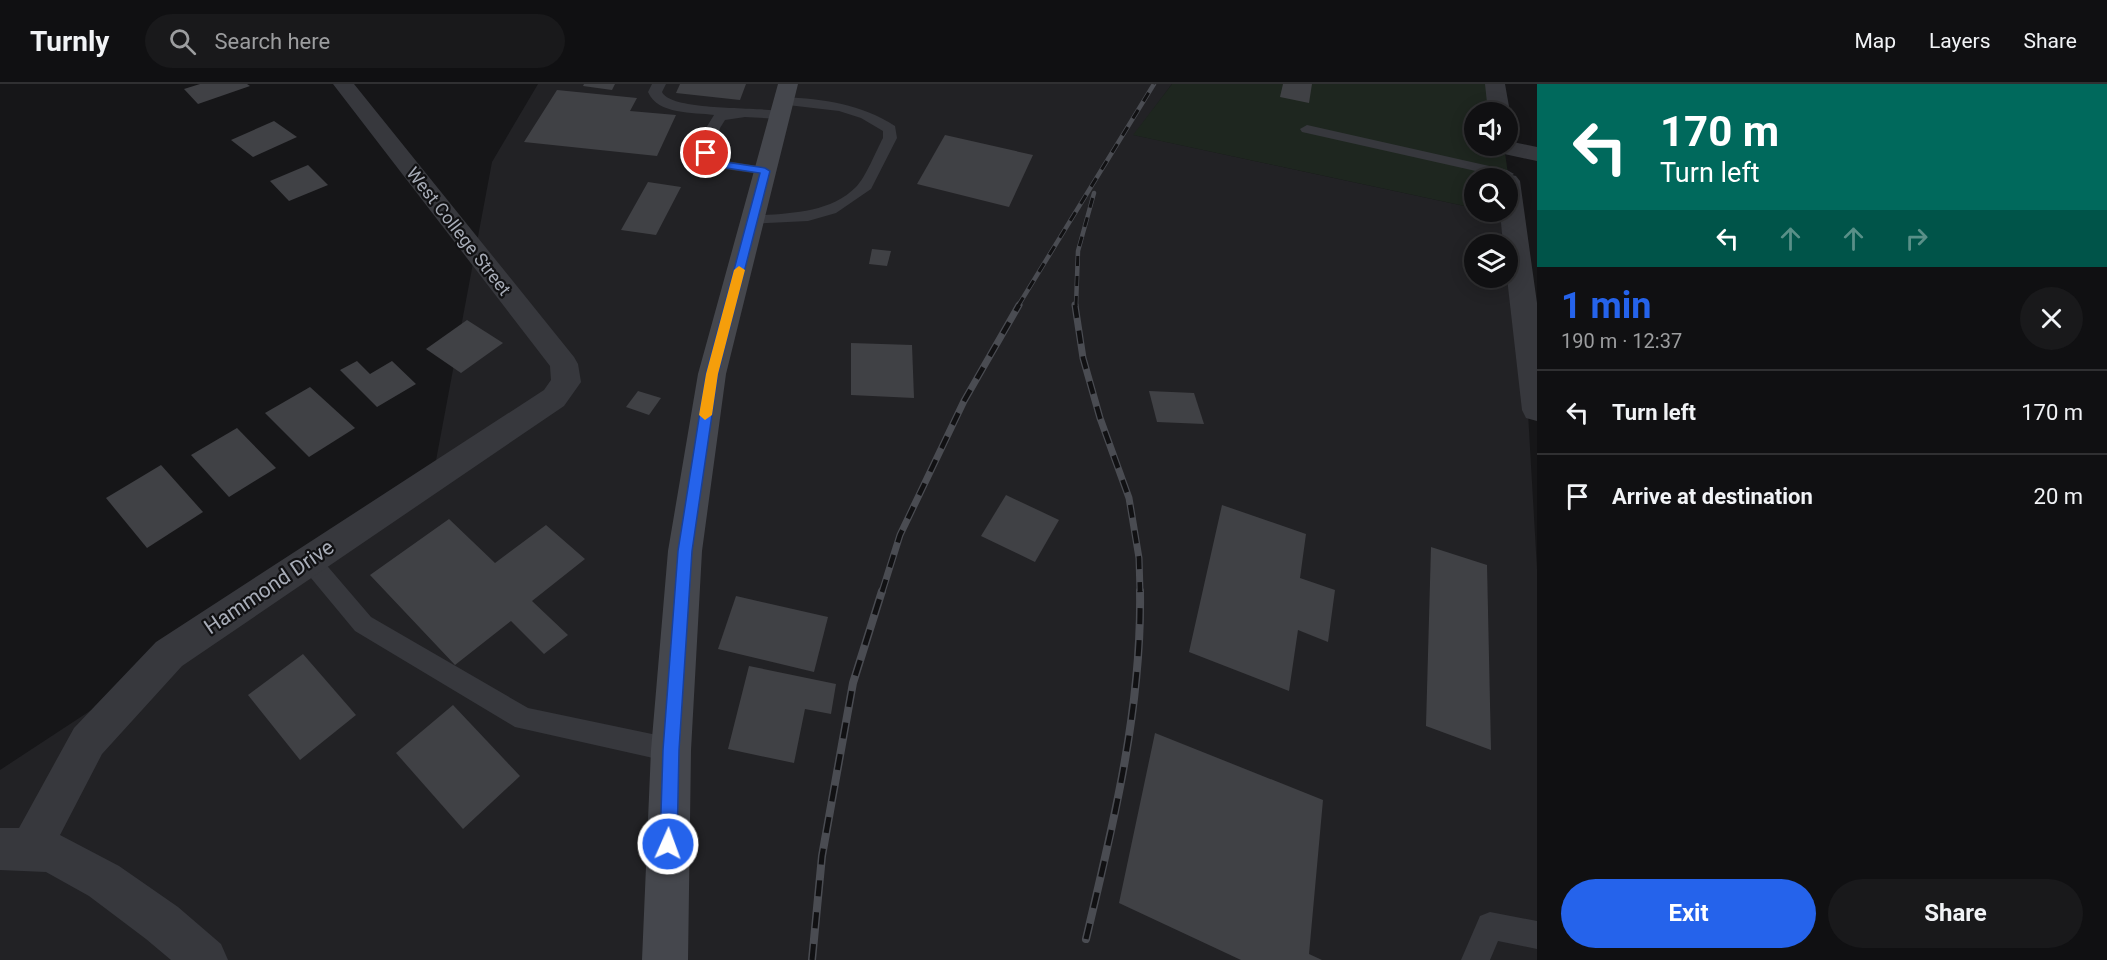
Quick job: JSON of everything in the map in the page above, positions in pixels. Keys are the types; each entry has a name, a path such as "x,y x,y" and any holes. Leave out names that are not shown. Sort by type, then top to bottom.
{"street":[{"name":"West College Street","path":"343,84 564,364 566,382"},
{"path":"1495,84 1498,102"},
{"path":"664,960 671,750 685,551 710,386 784,100"},
{"path":"1518,150 1537,154"},
{"path":"1513,222 1537,410"},
{"name":"Hammond Drive","path":"205,960 162,923 104,881 51,852 15,849 88,741 169,654 554,398 566,382"}],"lane":[{"path":"659,84 655,92 658,99 666,104 728,113"},
{"path":"752,221 808,216 831,210 863,189 890,138 890,129 863,114 811,102 784,100 728,113 716,120 706,153 710,159 726,166 765,171"},
{"path":"1307,129 1466,168"},
{"path":"309,560 363,624 524,719 671,750"},
{"path":"1475,960 1490,926 1537,935"}],"shaded area":[{"path":"538,84 1172,84 1134,135 1464,206 1464,222 1515,222 1516,234 1464,234 1464,288 1518,288 1518,249 1537,569 1537,960 0,960 0,770 431,487 492,162"},
{"path":"1172,84 1496,84 1499,102 1464,102 1464,156 1505,156 1507,168 1464,168 1464,206 1133,135"}],"building":[{"path":"200,84 247,84 250,86 198,104 184,89"},
{"path":"584,84 615,84 612,90 583,86"},
{"path":"680,84 746,84 740,100 676,93"},
{"path":"1283,84 1312,84 1309,103 1280,97"},
{"path":"557,90 637,98 630,111 676,115 657,156 524,142"},
{"path":"274,121 297,137 253,157 231,140"},
{"path":"945,135 1033,155 1009,207 917,184"},
{"path":"308,165 328,185 289,201 270,181"},
{"path":"648,182 681,187 656,235 621,230"},
{"path":"872,249 891,251 887,266 869,264"},
{"path":"467,320 503,343 461,373 426,349"},
{"path":"851,343 912,345 914,398 851,395"},
{"path":"357,361 370,374 392,361 416,384 377,407 340,370"},
{"path":"310,387 355,428 309,457 265,413"},
{"path":"638,391 661,398 649,415 626,407"},
{"path":"1149,391 1194,393 1204,424 1157,422"},
{"path":"237,428 276,468 229,497 191,455"},
{"path":"161,465 203,512 147,548 106,498"},
{"path":"1006,495 1059,520 1035,562 981,536"},
{"path":"1222,505 1306,534 1300,578 1335,590 1328,642 1298,630 1289,691 1189,652"},
{"path":"449,519 495,563 546,525 585,559 532,601 568,635 544,654 511,621 455,665 370,575"},
{"path":"1431,547 1487,565 1491,750 1426,726"},
{"path":"736,596 828,617 814,672 718,649"},
{"path":"303,654 356,715 300,760 248,695"},
{"path":"749,666 836,684 831,714 805,709 794,763 728,749"},
{"path":"453,705 520,776 463,829 396,753"},
{"path":"1155,733 1323,800 1309,954 1322,960 1241,960 1119,903"}],"railway":[{"path":"1018,306 1154,84"},
{"path":"1076,306 1078,251 1094,193"},
{"path":"882,592 900,535 964,401 1019,305"},
{"path":"1075,305 1083,358 1100,418 1129,498 1139,558 1140,592"},
{"path":"812,960 822,856 853,683 882,591"},
{"path":"1086,939 1115,810 1131,723 1136,679 1140,592"}],"slow traffic":[{"path":"705,415 712,374 739,270"}],"route":[{"path":"668,844 671,750 685,551 712,374 765,171 716,164 706,153"}]}
